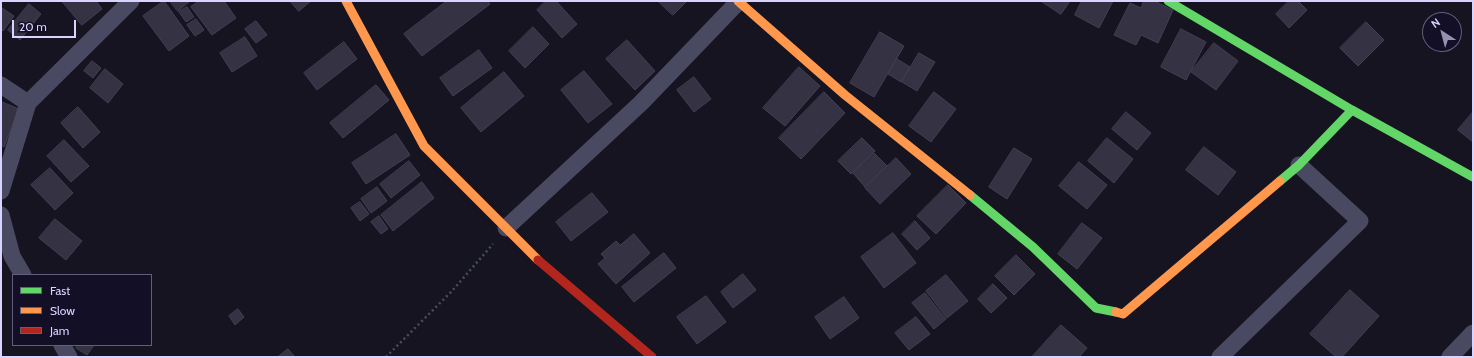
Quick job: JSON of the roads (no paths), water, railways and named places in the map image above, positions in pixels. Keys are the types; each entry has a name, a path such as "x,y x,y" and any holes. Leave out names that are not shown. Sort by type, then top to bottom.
{"street":[{"path":"1,191 28,103 131,1"},
{"path":"346,1 424,146 542,264 652,357"},
{"path":"506,228 641,103 738,1 845,95 1033,247 1096,308 1123,314 1299,164 1352,110"},
{"path":"1168,1 1352,110 1473,177"},
{"path":"1,85 28,103"},
{"path":"1220,357 1360,221 1299,164"},
{"path":"1,216 12,256 22,274"},
{"path":"1450,357 1473,333"},
{"path":"63,346 69,357"}]}
